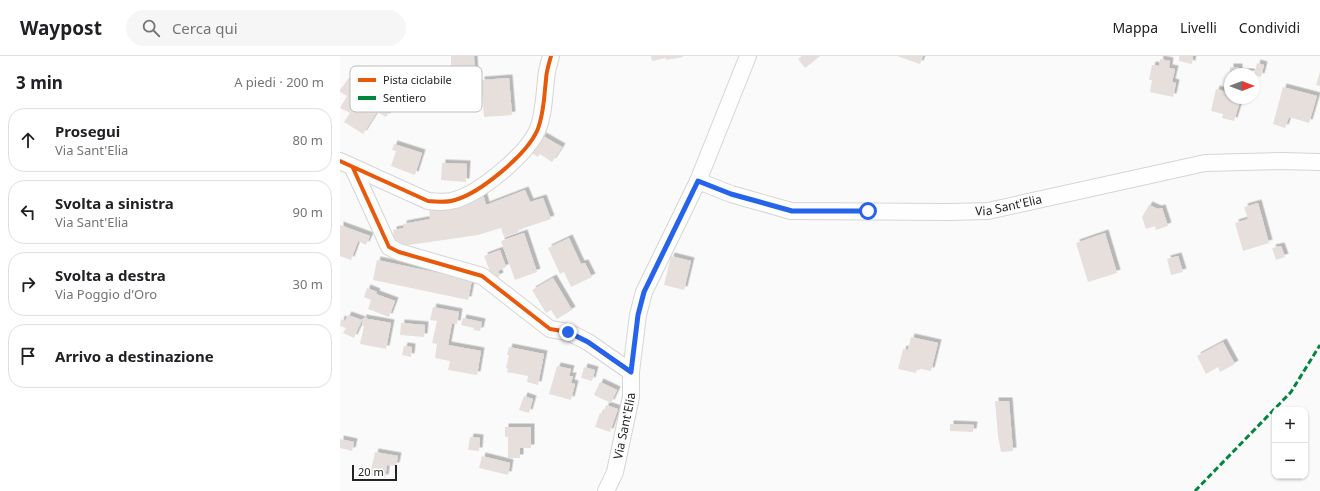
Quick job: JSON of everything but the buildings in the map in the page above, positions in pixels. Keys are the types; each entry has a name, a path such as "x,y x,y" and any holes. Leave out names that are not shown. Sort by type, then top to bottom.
{"street":[{"path":"347,165 428,201 454,201 470,195 484,186 520,154 529,145 538,130 551,56"},
{"name":"Via Sant'Elia","path":"606,491 616,472 631,397 631,372 638,315 644,292 698,181 748,56"},
{"name":"Via Sant'Elia","path":"698,181 731,194 792,211 988,211 1205,164 1282,161 1320,162"},
{"path":"347,165 389,247 399,252 482,276 550,329 568,332 588,342 631,372"}],"marked path":[{"path":"1195,491 1291,392 1320,345"}],"cycle path":[{"path":"340,161 428,201 448,202 465,196 477,190 501,172 513,162 531,141 537,131 541,119 546,74 551,56"},
{"path":"353,168 389,247 399,252 482,276 550,329 568,332 588,342 631,372"}],"route":[{"path":"568,332 588,342 631,372 638,315 644,292 698,181 731,194 792,211 868,211"}]}
